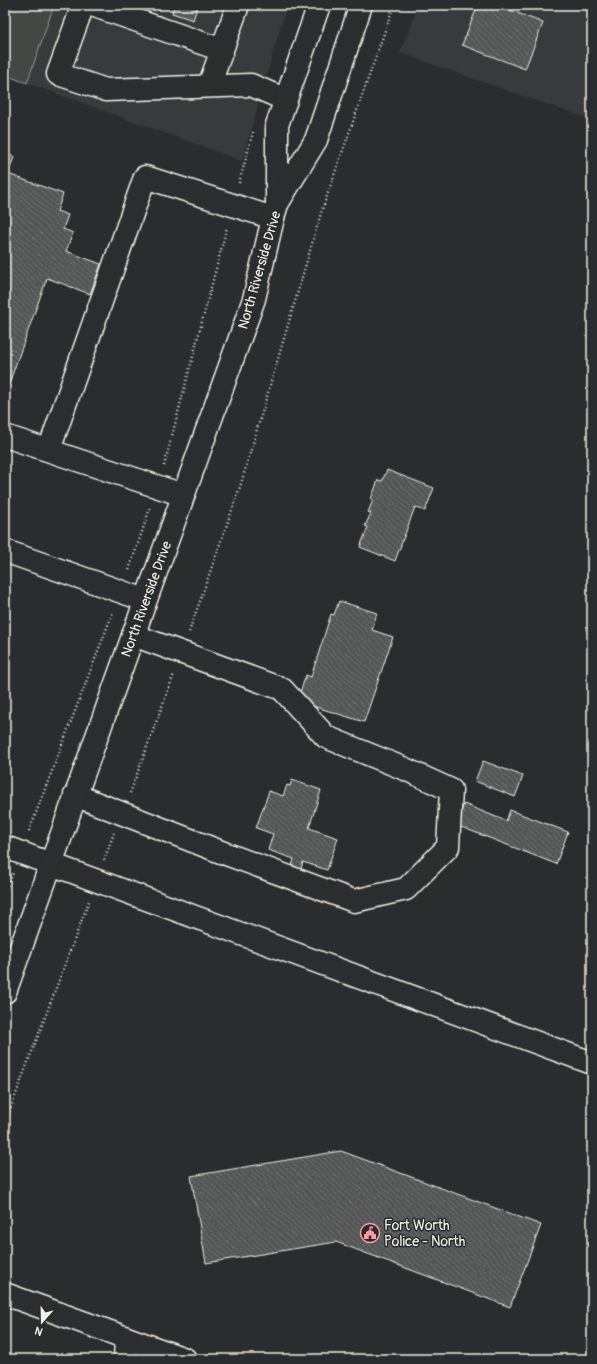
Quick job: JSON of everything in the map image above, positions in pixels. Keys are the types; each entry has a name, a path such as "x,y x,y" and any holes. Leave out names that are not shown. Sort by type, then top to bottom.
{"main road":[{"path":"83,5 58,74 106,90 251,85 286,100"},
{"path":"92,5 222,50"},
{"path":"209,86 238,5"},
{"name":"North Riverside Drive","path":"5,992 254,299 275,211 277,125 319,5"},
{"name":"North Riverside Drive","path":"275,211 316,140 361,5"},
{"path":"49,450 145,177 233,205 275,211"},
{"path":"5,436 183,495"},
{"path":"5,551 145,600"},
{"path":"75,796 354,901 406,889 448,847 451,790 405,769 326,737 282,689 133,635"},
{"path":"13,850 592,1063"},
{"path":"5,1294 126,1348 185,1359"}],"path":[{"path":"290,12 293,5"},
{"path":"5,1123 182,652 240,487 322,210 394,5"},
{"path":"5,894 13,850 121,592 158,486 254,128"}],"shaded area":[{"path":"5,5 54,5 27,83 5,75"},
{"path":"54,5 287,5 242,161 27,83"},
{"path":"419,5 592,5 592,120 400,53"}],"building":[{"path":"174,5 198,5 193,20 172,13"},
{"path":"478,5 497,5 543,23 525,69 462,45"},
{"path":"5,153 14,157 8,174 63,194 57,211 68,215 63,229 73,233 66,251 101,264 90,294 47,278 7,389 5,388"},
{"path":"387,470 434,488 425,511 415,507 395,561 360,547 368,527 365,526 371,513 368,512 373,500 371,499 378,480 382,481"},
{"path":"339,601 377,613 372,630 393,637 364,722 297,701 306,675 311,677 331,614 334,615"},
{"path":"483,761 523,776 515,797 475,781"},
{"path":"292,780 321,790 309,828 338,838 327,870 303,862 301,869 292,866 294,859 268,850 273,834 256,828 269,791 283,796 287,785 290,786"},
{"path":"464,804 506,821 510,810 568,832 556,864 456,825"},
{"name":"Fort Worth Police - North","path":"341,1151 541,1225 510,1307 336,1242 206,1263 191,1176"}],"place":[{"name":"Fort Worth Police - North","path":"370,1233"}]}
